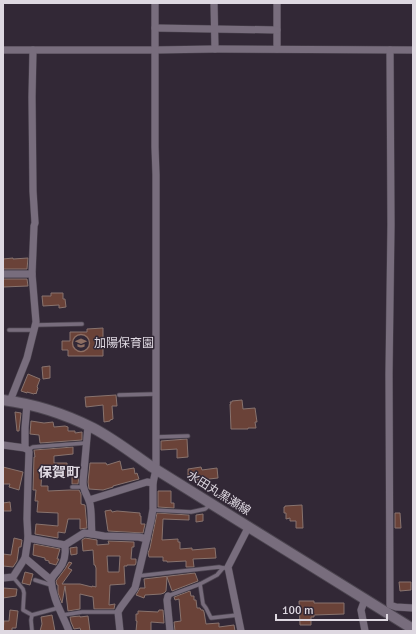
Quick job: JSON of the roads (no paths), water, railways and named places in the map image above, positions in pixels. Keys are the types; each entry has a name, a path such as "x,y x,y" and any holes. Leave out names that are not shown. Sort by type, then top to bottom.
{"main road":[{"name":"水田丸黒瀬線","path":"7,400 27,404 70,418 88,426 364,599 388,608 413,629"}],"street":[{"path":"120,631 118,612 135,588 147,539 153,510 153,483 156,469 155,3"},
{"path":"214,3 215,49"},
{"path":"277,3 277,49"},
{"path":"155,28 277,30"},
{"path":"3,50 413,50"},
{"path":"7,400 27,358 34,327 35,310 32,274 35,223 33,191 33,50"},
{"path":"390,50 391,225 388,608 413,608"},
{"path":"3,274 32,274"},
{"path":"3,578 13,577 26,558 28,538 27,520 29,460 24,428 27,404"},
{"path":"88,426 83,487 89,500 92,534"},
{"path":"3,445 27,449"},
{"path":"89,500 147,482 153,483"},
{"path":"241,631 225,567 249,526"},
{"path":"28,538 65,545 84,533 147,539"},
{"path":"65,545 64,561 53,576 51,583 54,598 69,631"},
{"path":"26,558 51,583"},
{"path":"168,596 167,600 170,631"},
{"path":"364,599 361,610 365,631"}],"lane":[{"path":"9,330 82,324"},
{"path":"119,396 156,394"},
{"path":"156,437 188,436"},
{"path":"27,449 33,447 86,443"},
{"path":"72,487 83,487"},
{"path":"153,510 191,512 201,511 212,503"},
{"path":"138,576 225,567"},
{"path":"168,596 217,576 225,567"},
{"path":"13,577 23,589 24,610 32,615 58,608"},
{"path":"35,580 51,583"},
{"path":"200,584 202,604 206,608 211,618 238,615"},
{"path":"63,615 82,612 118,612"},
{"path":"32,615 32,631"}],"place":[{"name":"加陽保育園","path":"81,343"}],"district":[{"name":"保賀町","path":"59,472"}]}
